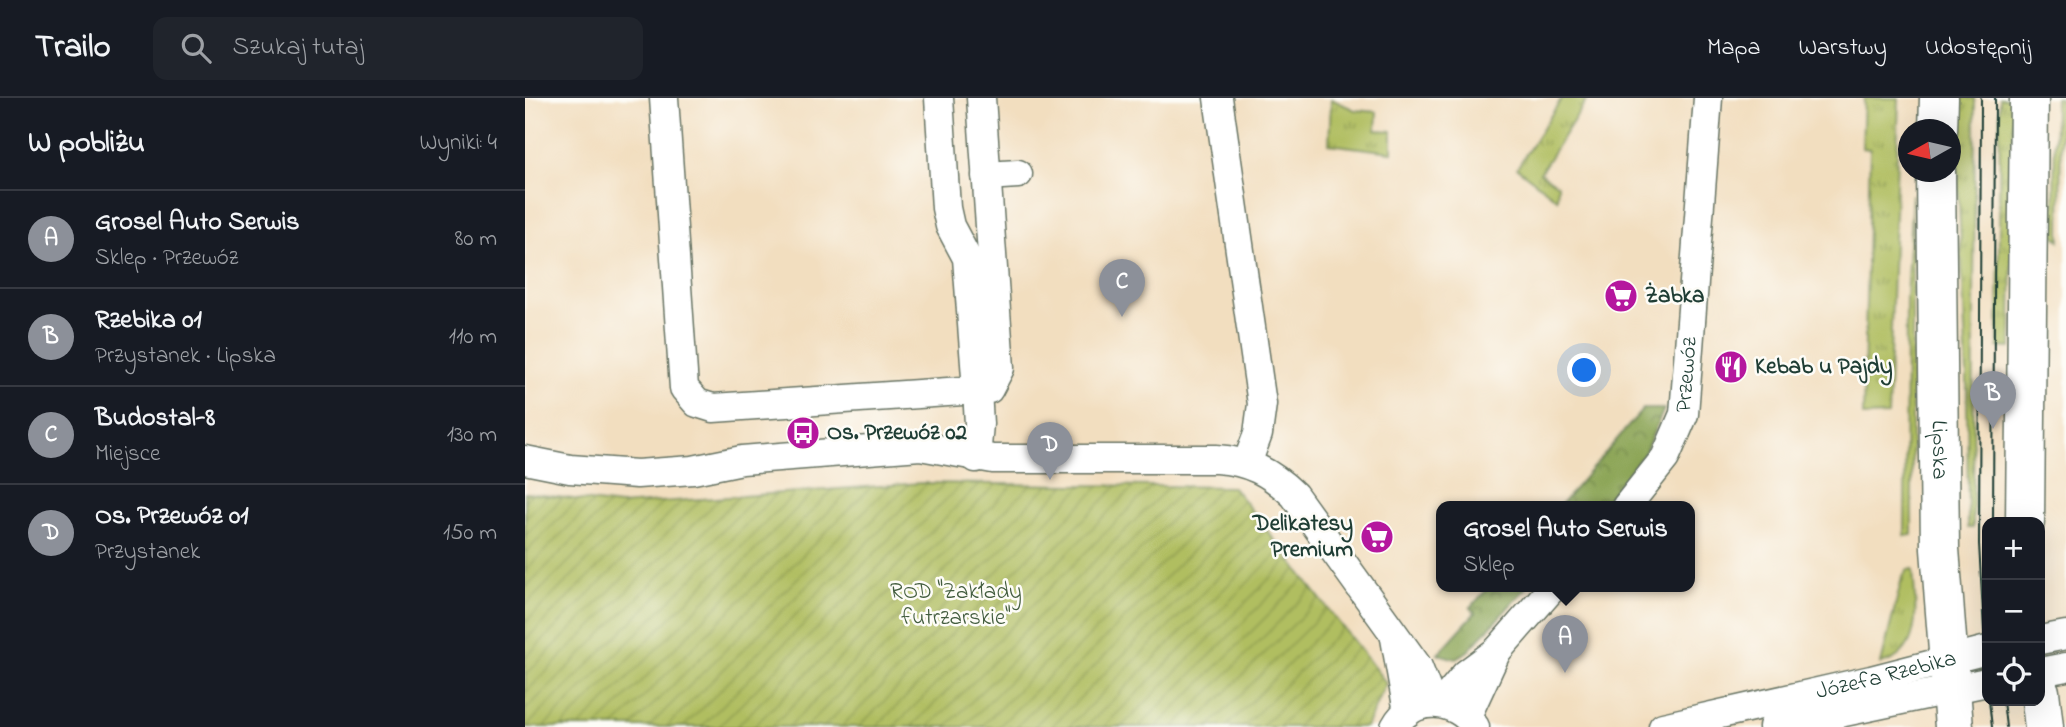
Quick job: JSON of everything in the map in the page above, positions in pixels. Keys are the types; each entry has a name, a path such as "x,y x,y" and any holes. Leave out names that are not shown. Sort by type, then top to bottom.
{"main road":[{"path":"1938,119 1939,98"},
{"path":"2025,517 2029,98"},
{"name":"Lipska","path":"1936,182 1940,549 1954,727"},
{"path":"2042,706 2044,727"}],"street":[{"path":"664,98 684,388 697,402 713,408 989,389 1000,368 981,98"},
{"path":"939,98 946,208 950,226 967,258 979,424 976,458"},
{"path":"1218,98 1242,319 1262,404 1258,434 1247,463"},
{"name":"Przewóz","path":"1631,501 1665,458 1683,414 1709,98"},
{"path":"986,176 1018,174"},
{"path":"525,460 570,470 636,474 694,470 742,460 920,446 976,458 1216,459 1247,463 1274,476 1294,495 1394,632 1419,711"},
{"path":"1419,711 1497,651 1549,592"},
{"path":"2045,639 2066,635"},
{"path":"1419,711 1471,722 1497,651"},
{"name":"Józefa Rzebika","path":"1773,727 1949,675 1982,653"},
{"path":"2045,672 2066,667"},
{"name":"Józefa Rzebika","path":"1663,727 1949,675 1982,681"}],"green space":[{"path":"1562,98 1588,98 1540,173 1558,185 1557,199 1517,168"},
{"path":"1864,98 1899,98 1888,415 1863,416 1870,149 1862,148"},
{"path":"1960,98 1975,98 1973,528 1968,528 1967,375 1958,182 1961,182"},
{"path":"2000,98 2013,98 2011,348 1998,347"},
{"path":"2055,98 2061,98 2060,241 2054,235"},
{"path":"1331,99 1355,110 1377,112 1376,130 1392,131 1392,152 1329,144"},
{"path":"1912,194 1912,535 1905,536 1906,298"},
{"path":"1643,409 1664,409 1644,454 1605,501 1564,501"},
{"name":"ROD \"Zakłady futrzarskie\"","path":"921,483 1233,487 1386,683 1366,727 525,727 525,493 620,505"},
{"path":"1913,569 1915,612 1911,638 1905,649 1895,658 1881,664 1902,578 1907,570"},
{"path":"1484,592 1522,592 1468,651 1456,659 1438,654 1475,613 1470,608"}],"tram line":[{"path":"1981,98 1979,544 1985,643"},
{"path":"1993,517 1995,98"},
{"path":"1990,706 1992,727"},
{"path":"2004,706 2006,727"}],"place":[{"name":"Żabka","path":"1621,296"},
{"name":"Budostal-8","path":"1122,317"},
{"name":"Kebab u Pajdy","path":"1731,367"},
{"name":"Rzebika 01","path":"1993,429"},
{"name":"Os. Przewóz 02","path":"803,433"},
{"name":"Os. Przewóz 01","path":"1050,480"},
{"name":"Delikatesy Premium","path":"1377,537"},
{"name":"Grosel Auto Serwis","path":"1565,673"}]}
